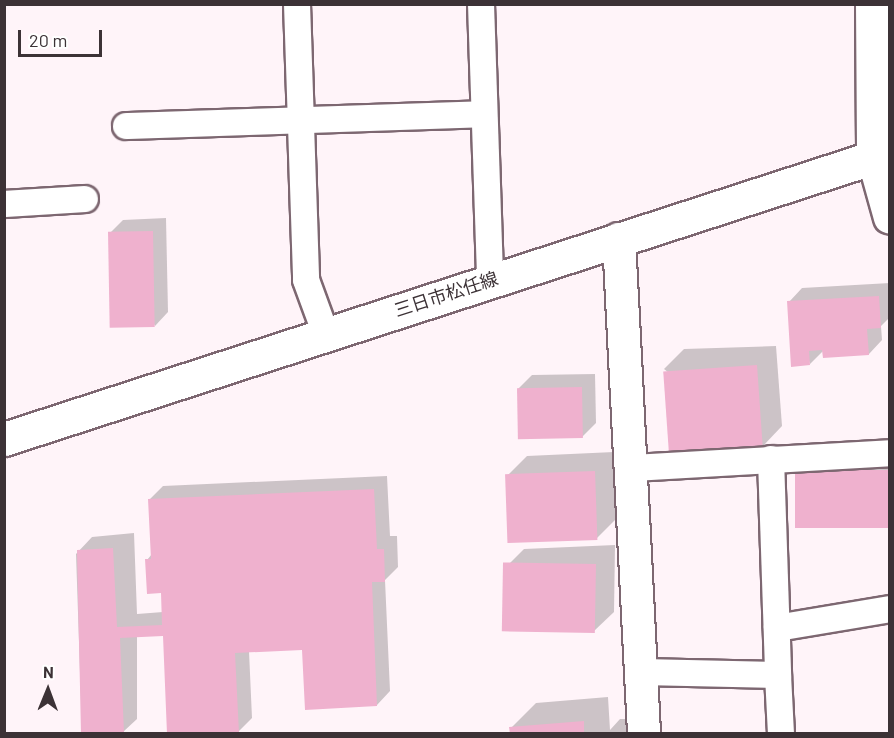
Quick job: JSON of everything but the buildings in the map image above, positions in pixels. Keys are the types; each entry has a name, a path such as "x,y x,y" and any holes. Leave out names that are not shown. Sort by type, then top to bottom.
{"main road":[{"name":"三日市松任線","path":"4,440 325,332 881,154"}],"street":[{"path":"297,4 306,280 325,332"},
{"path":"480,4 490,279"},
{"path":"872,4 881,154 890,218"},
{"path":"126,126 484,114"},
{"path":"4,204 85,199"},
{"path":"619,238 633,468 644,734"},
{"path":"633,468 890,453"},
{"path":"771,459 781,734"},
{"path":"777,628 890,609"},
{"path":"642,672 778,675"}]}
